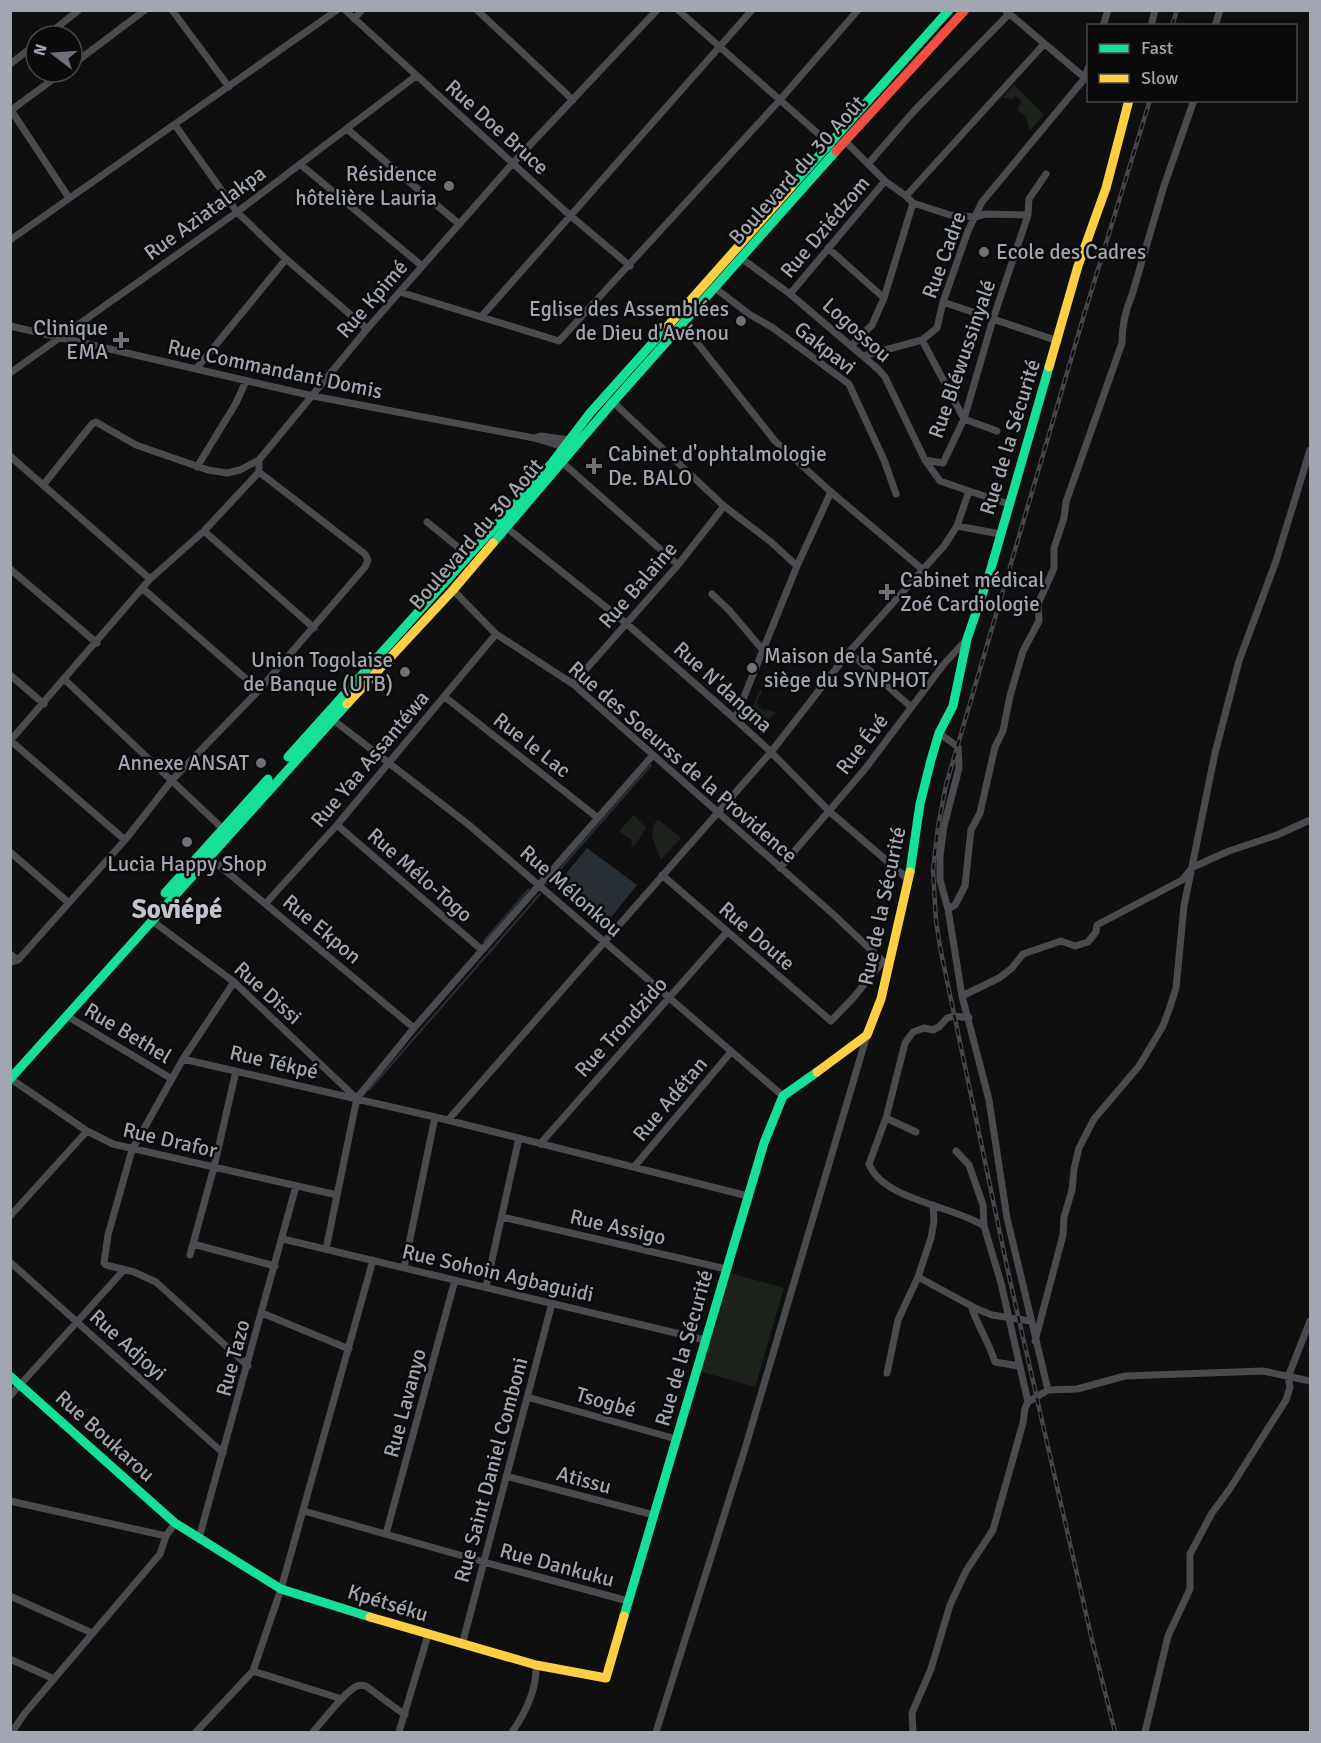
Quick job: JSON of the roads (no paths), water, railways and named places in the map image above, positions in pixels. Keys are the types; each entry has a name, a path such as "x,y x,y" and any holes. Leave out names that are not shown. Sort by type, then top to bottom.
{"main road":[{"name":"Boulevard du 30 Août","path":"328,716 469,556 683,325 949,10"},
{"name":"Boulevard du 30 Août","path":"842,139 965,10"},
{"name":"Rue de la Sécurité","path":"867,1035 881,999 885,963 909,880 920,804 939,733 953,706 967,639 1010,504 1078,266 1106,188 1128,102"},
{"name":"Boulevard du 30 Août","path":"10,1068 226,831 278,768 453,590 563,463 570,446 590,413 688,302 834,148"},
{"name":"Boulevard du 30 Août","path":"10,1079 209,857 226,831"},
{"path":"783,1096 867,1035"},
{"name":"Rue de la Sécurité","path":"606,1678 747,1196 764,1143 783,1096"},
{"name":"Rue Boukarou","path":"10,1376 175,1523"},
{"name":"Kpétséku","path":"175,1523 281,1588 428,1635 536,1665 606,1678"}],"street":[{"path":"61,24 79,10"},
{"path":"84,56 145,10"},
{"path":"172,10 229,87"},
{"path":"10,240 337,10"},
{"name":"Rue Doe Bruce","path":"345,10 569,214 630,266"},
{"path":"354,19 362,10"},
{"path":"477,10 573,100"},
{"name":"Rue Kpimé","path":"259,460 367,329 459,224 657,10"},
{"path":"678,10 834,148"},
{"path":"481,317 569,214 752,10"},
{"path":"400,292 560,341 779,101 858,10"},
{"path":"867,164 1007,12 1085,78"},
{"path":"906,195 1044,45"},
{"path":"10,64 24,53"},
{"name":"Rue Cadre","path":"922,340 937,327 943,302 968,231 982,202 1087,73"},
{"name":"Rue Aziatalakpa","path":"10,373 237,212 416,76"},
{"path":"47,84 11,111 69,198"},
{"path":"948,909 955,905 965,886 971,830 980,813 995,747 1003,731 1023,651 1039,621 1038,604 1054,568 1054,548 1064,518 1066,502 1122,343 1122,324 1125,312 1164,186 1193,102"},
{"path":"175,125 237,212 286,260 367,329"},
{"path":"347,129 459,224"},
{"path":"842,139 885,181 906,195 913,203 950,215 975,217 986,214 1029,214"},
{"path":"300,164 423,267"},
{"name":"Rue Bléwussinyalé","path":"925,460 942,463 964,419 993,319 1029,214 1029,199 1046,174"},
{"name":"Rue Dziédzom","path":"790,294 885,181"},
{"path":"852,345 872,325 884,298 913,203"},
{"path":"828,248 884,298"},
{"name":"Logossou","path":"741,258 790,294 879,369 925,460 940,481 969,491"},
{"path":"196,369 286,260"},
{"name":"Gakpavi","path":"715,288 849,384 884,460 896,494"},
{"path":"943,302 1058,341"},
{"path":"683,325 775,441 922,569"},
{"name":"Rue Commandant Domis","path":"10,326 313,396 534,438 541,436 570,446"},
{"path":"863,356 922,340 964,419 997,431"},
{"path":"197,467 236,403 246,381"},
{"path":"613,402 724,506 771,542 796,566"},
{"path":"44,483 96,422 136,445 197,467 227,473 240,470 259,460 259,472 204,531 150,579 11,741 125,840"},
{"path":"1035,1341 1063,1235 1064,1217 1072,1190 1079,1148 1094,1119 1139,1066 1163,1026 1176,988 1184,906 1215,753 1239,661 1276,561 1311,450"},
{"path":"12,461 44,483 150,579"},
{"path":"563,463 678,565"},
{"path":"10,954 14,961 69,903 125,840 172,780 259,690 365,567 368,560 365,554 259,472"},
{"path":"448,1120 771,752 849,652 944,546 957,526 969,491 1010,504"},
{"path":"735,719 796,566 831,492"},
{"name":"Rue Balaine","path":"573,684 678,565 724,506"},
{"path":"427,522 469,556"},
{"path":"957,526 1000,534"},
{"name":"Rue N'dangna","path":"507,528 627,624 771,752 829,811 909,880"},
{"path":"204,531 314,628"},
{"path":"10,569 97,643"},
{"path":"142,588 259,690"},
{"name":"Rue des Soeurss de la Providence","path":"453,590 496,634 573,684 885,963"},
{"path":"712,594 729,610 762,649"},
{"name":"Rue Yaa Assantéwa","path":"267,903 337,825 496,634"},
{"name":"Rue Évé","path":"780,868 865,770 944,664 967,639"},
{"path":"849,652 911,707"},
{"path":"10,675 44,704"},
{"path":"65,680 226,831"},
{"name":"Rue le Lac","path":"445,697 598,818"},
{"name":"Rue Mélonkou","path":"328,716 468,825 783,1096"},
{"path":"939,733 958,747 960,761 944,826 940,880 948,909 962,996 989,1100 1007,1218 1048,1390"},
{"path":"326,1249 357,1098 414,1028 653,755"},
{"path":"962,996 999,978 1012,968 1023,954 1061,941 1075,946 1088,942 1096,932 1097,925 1182,880 1193,867 1311,820"},
{"name":"Rue Mélo-Togo","path":"337,825 482,950"},
{"path":"10,852 69,903"},
{"name":"Rue Ekpon","path":"209,857 267,903 414,1028"},
{"name":"Rue Doute","path":"662,875 831,1021 885,963"},
{"name":"Rue Dissi","path":"151,920 234,982 357,1098"},
{"name":"Rue Trondzido","path":"540,1144 727,932"},
{"path":"234,982 183,1059 132,1150 108,1235 104,1263 123,1271 134,1272 156,1282 248,1366"},
{"name":"Rue Bethel","path":"67,1016 172,1079"},
{"path":"969,1018 954,1016 948,1018 939,1028 933,1030 924,1028 913,1032 905,1043 886,1118 869,1164 872,1171 906,1196 984,1226"},
{"path":"656,1732 744,1452 867,1035"},
{"name":"Rue Adétan","path":"634,1167 731,1052"},
{"name":"Rue Tékpé","path":"183,1059 435,1116 747,1196"},
{"path":"190,1255 214,1167 236,1071"},
{"name":"Rue Drafor","path":"10,1079 87,1131 106,1141 132,1150 337,1195"},
{"path":"404,1268 435,1116"},
{"path":"886,1118 916,1132"},
{"path":"10,1216 87,1131"},
{"path":"486,1287 519,1138"},
{"path":"956,1151 969,1165 983,1205 984,1226 1001,1283 1028,1402"},
{"name":"Rue Tazo","path":"199,1538 296,1186"},
{"path":"887,1373 898,1320 918,1277 931,1238 934,1221 933,1205"},
{"name":"Rue Assigo","path":"502,1217 726,1269"},
{"name":"Rue Sohoin Agbaguidi","path":"283,1239 705,1340"},
{"path":"193,1245 275,1266"},
{"path":"196,1732 253,1671 304,1510 373,1260"},
{"name":"Rue Adjoyi","path":"10,1262 223,1453"},
{"path":"10,1396 123,1271"},
{"path":"918,1277 992,1315 1031,1321"},
{"name":"Rue Lavanyo","path":"386,1534 455,1280"},
{"name":"Rue Saint Daniel Comboni","path":"462,1644 552,1303"},
{"path":"971,1306 995,1362 1019,1366"},
{"path":"262,1313 350,1349"},
{"path":"1145,1732 1168,1636 1190,1589 1190,1554 1212,1513 1286,1400 1290,1387 1288,1377 1311,1321"},
{"path":"913,1732 912,1713 931,1669 950,1605 966,1571 993,1530 1021,1433 1024,1408 1028,1402 1048,1390 1077,1389 1125,1376 1263,1371 1311,1381"},
{"name":"Tsogbé","path":"527,1397 676,1439"},
{"name":"Atissu","path":"506,1476 654,1515"},
{"path":"10,1501 166,1536"},
{"name":"Rue Dankuku","path":"304,1510 628,1601"},
{"path":"12,1732 13,1724 160,1554 166,1536 175,1523"},
{"path":"10,1596 92,1633"},
{"path":"399,1732 428,1635"},
{"path":"10,1659 54,1679"},
{"path":"512,1732 528,1706 534,1686 536,1665"},
{"path":"253,1671 342,1700"},
{"path":"313,1732 356,1686 366,1686 405,1714"}],"waterway":[{"path":"547,884 651,765"},
{"path":"484,941 529,889"},
{"path":"369,1090 540,894"}],"railway":[{"path":"1173,24 1177,10"},
{"path":"1115,1732 1009,1276 941,952 936,921 933,870 946,785 1084,315 1149,102"}],"place":[{"name":"Résidence hôtelière Lauria","path":"449,186"},
{"name":"Ecole des Cadres","path":"984,252"},
{"name":"Eglise des Assemblées de Dieu d'Avénou","path":"741,321"},
{"name":"Clinique EMA","path":"121,340"},
{"name":"Cabinet d'ophtalmologie De. BALO","path":"594,466"},
{"name":"Cabinet médical Zoé Cardiologie","path":"887,592"},
{"name":"Maison de la Santé, siège du SYNPHOT","path":"752,668"},
{"name":"Union Togolaise de Banque (UTB)","path":"405,672"},
{"name":"Annexe ANSAT","path":"261,763"},
{"name":"Lucia Happy Shop","path":"187,842"}],"district":[{"name":"Soviépé","path":"177,909"}]}
